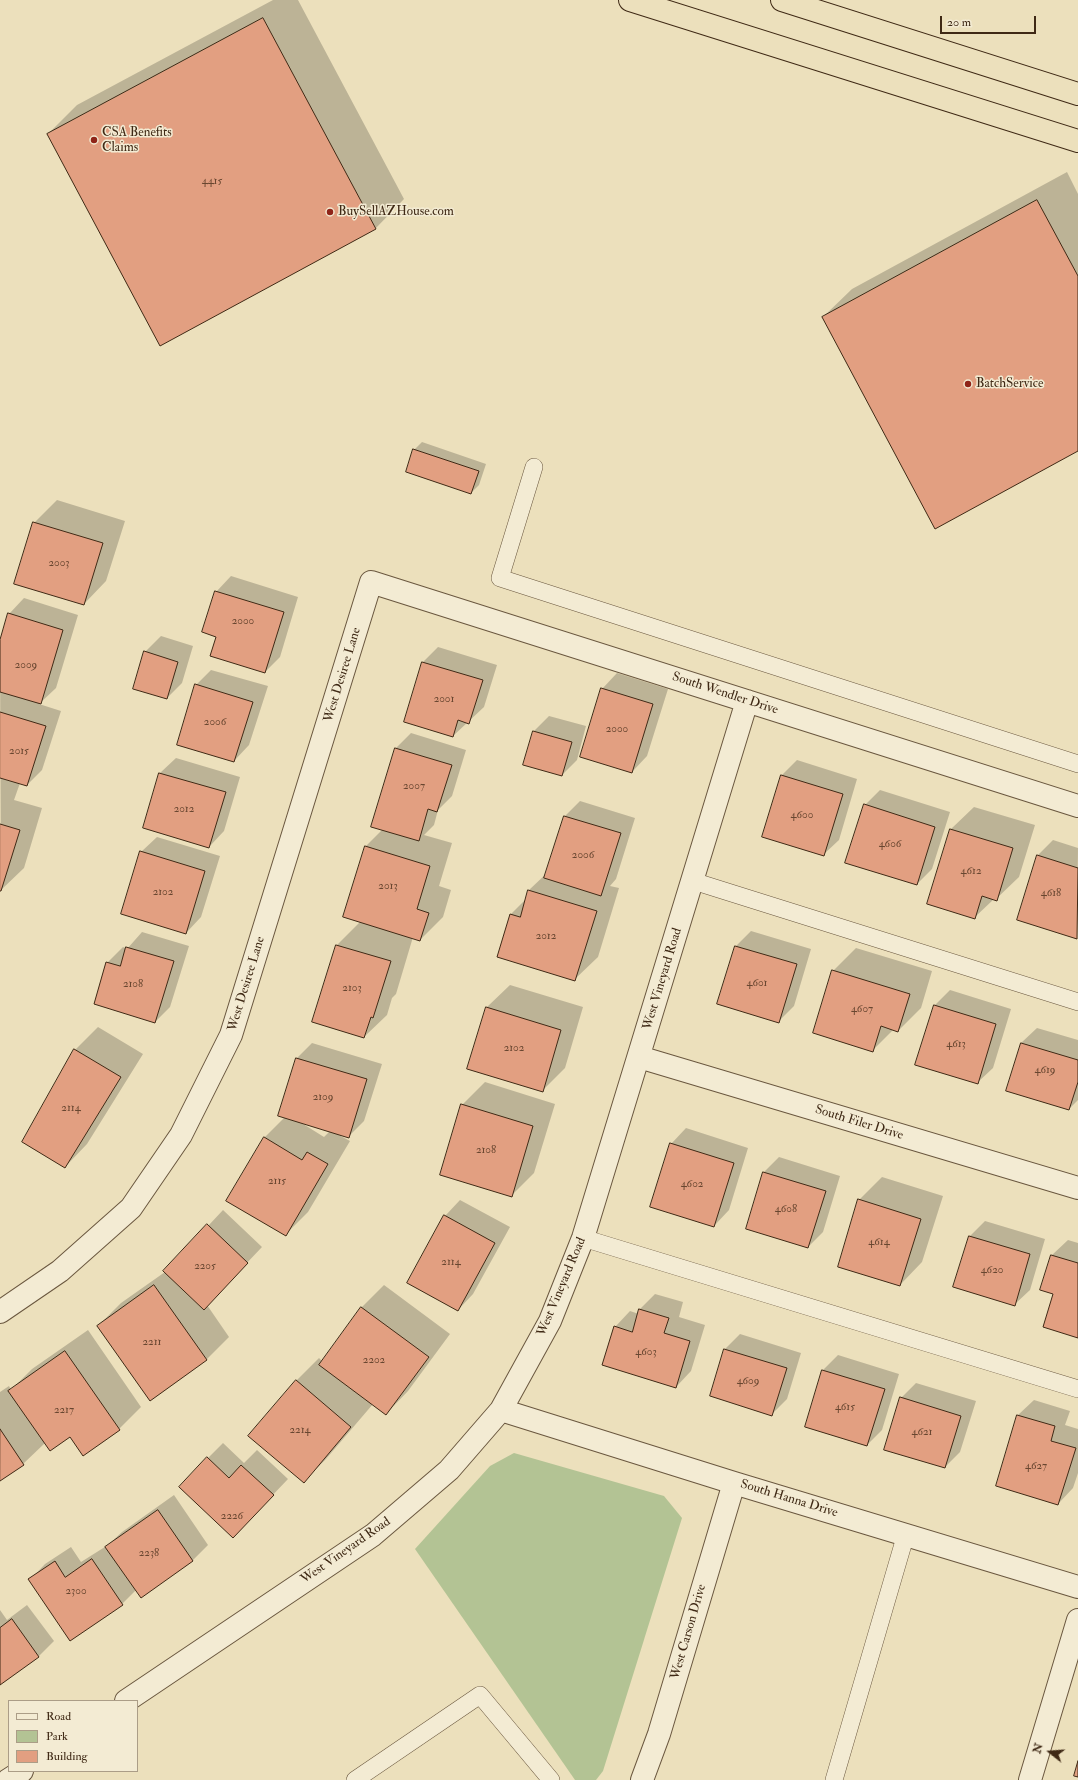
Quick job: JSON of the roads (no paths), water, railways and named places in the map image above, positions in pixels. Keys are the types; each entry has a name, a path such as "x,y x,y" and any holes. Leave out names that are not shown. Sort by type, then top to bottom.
{"highway":[{"path":"630,0 1078,141"},
{"path":"782,0 1078,94"}],"street":[{"name":"South Wendler Drive","path":"371,582 1078,806"},
{"name":"West Desiree Lane","path":"0,1312 60,1271 131,1208 181,1136 232,1035 371,582"},
{"name":"West Vineyard Road","path":"127,1700 373,1535 449,1470 501,1410 550,1321 583,1238 693,881 746,701"},
{"name":"South Filer Drive","path":"639,1058 1078,1188"},
{"name":"South Hanna Drive","path":"501,1410 734,1483 1078,1586"},
{"name":"West Carson Drive","path":"642,1780 659,1734 734,1483"},
{"path":"1030,1780 1078,1620"},
{"path":"8,1780 20,1772"}],"lane":[{"path":"534,467 500,578 1078,764"},
{"path":"693,881 1078,1002"},
{"path":"583,1238 1078,1389"},
{"path":"834,1780 906,1534"},
{"path":"355,1780 480,1695 551,1780"}],"place":[{"name":"CSA Benefits Claims","path":"94,140"},
{"name":"BuySellAZHouse.com","path":"330,212"},
{"name":"BatchService","path":"968,384"}]}
